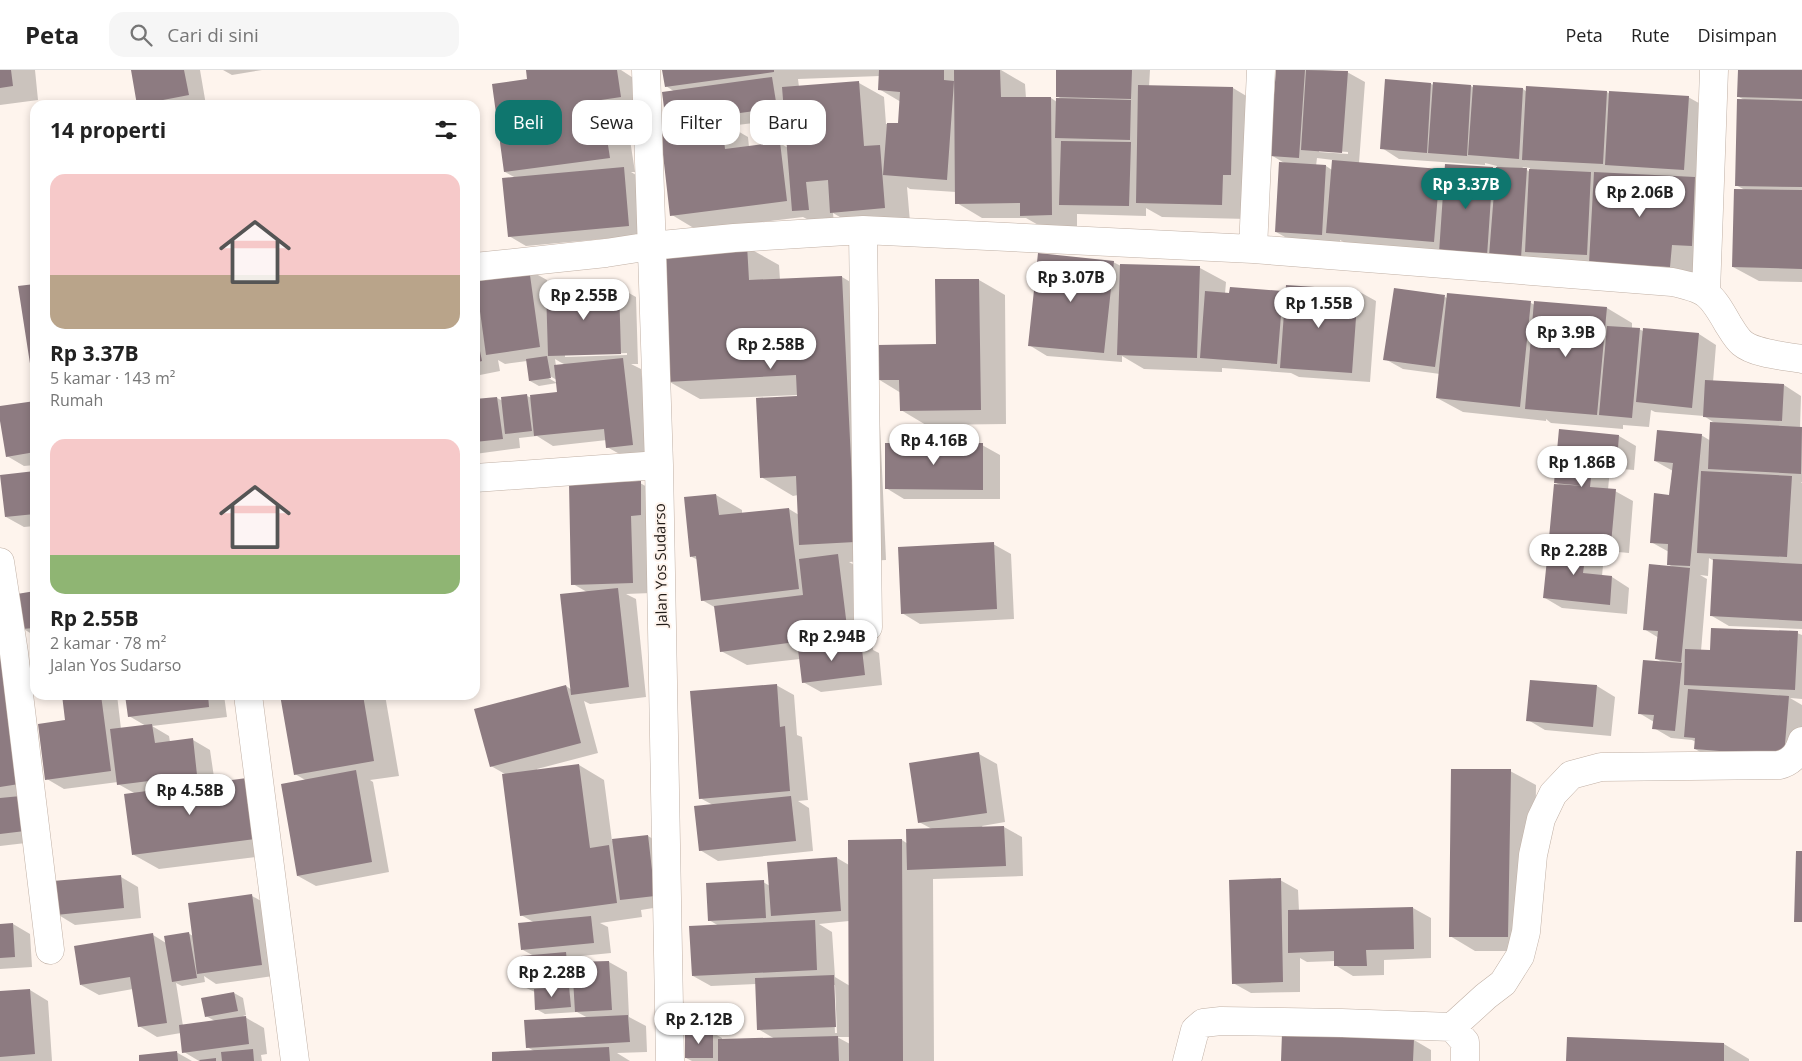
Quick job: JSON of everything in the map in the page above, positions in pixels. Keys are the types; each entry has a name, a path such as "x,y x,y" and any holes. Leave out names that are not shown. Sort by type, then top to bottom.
{"street":[{"name":"Jalan Yos Sudarso","path":"646,70 659,465 670,1061"},
{"path":"1253,249 1261,70"},
{"path":"1706,292 1713,70"},
{"path":"863,230 868,627"},
{"path":"480,266 734,238 863,230 1253,249 1672,282 1694,286 1706,292 1714,300 1742,343 1754,350 1802,359"},
{"path":"480,478 659,465"},
{"path":"0,562 24,651 50,950"},
{"path":"249,700 295,1061"},
{"path":"1187,1061 1195,1030 1203,1023 1221,1021 1452,1027 1503,983 1520,956 1526,932 1533,855 1541,818 1553,794 1571,775 1601,766 1779,765 1788,762 1798,753 1802,741"},
{"path":"1452,1027 1465,1042 1466,1061"}],"building":[{"path":"0,70 11,70 13,86 0,88"},
{"path":"131,70 184,70 189,95 163,100 136,100"},
{"path":"526,70 617,70 621,97 601,100 572,100 572,145 608,145 610,158 504,172 500,145 562,145 562,100 495,100 495,106 492,84 527,79"},
{"path":"662,70 774,70 774,72 665,87"},
{"path":"879,70 944,70 944,80 954,81 947,180 883,175 887,123 898,123 900,92 878,90"},
{"path":"954,70 1000,70 1001,97 1051,97 1052,215 1020,216 1020,203 955,204"},
{"path":"1056,70 1132,70 1131,99 1056,97"},
{"path":"1276,70 1305,70 1299,158 1269,156"},
{"path":"1306,70 1348,71 1342,153 1301,150"},
{"path":"1738,70 1802,70 1802,99 1737,97"},
{"path":"772,77 776,100 750,100 750,112 740,113 740,100 663,100 662,92"},
{"path":"1385,79 1431,83 1427,153 1380,149"},
{"path":"859,81 864,146 880,145 885,208 830,213 828,180 806,182 809,210 792,211 787,145 826,145 826,100 783,100 782,87"},
{"path":"1433,82 1471,85 1467,156 1428,153"},
{"path":"1138,85 1233,87 1231,175 1223,175 1222,205 1136,203"},
{"path":"1473,85 1523,88 1519,159 1468,155"},
{"path":"1526,86 1607,91 1603,164 1522,160"},
{"path":"1609,91 1689,96 1684,170 1605,165"},
{"path":"1056,98 1131,100 1130,140 1055,138"},
{"path":"1737,99 1802,101 1802,187 1735,186"},
{"path":"660,128 662,128 662,145 725,145 725,149 756,145 780,145 787,201 670,216"},
{"path":"1061,141 1131,142 1129,206 1059,205"},
{"path":"1332,160 1440,169 1434,242 1326,233"},
{"path":"1279,162 1326,165 1322,235 1275,232"},
{"path":"1445,164 1493,167 1487,256 1439,253"},
{"path":"624,167 629,226 508,237 502,178"},
{"path":"1496,167 1527,168 1521,258 1489,256"},
{"path":"1529,169 1591,172 1587,255 1525,252"},
{"path":"1594,172 1695,177 1692,246 1672,245 1670,267 1589,263"},
{"path":"1734,189 1802,190 1802,269 1732,267"},
{"path":"747,245 749,280 842,276 855,542 799,545 796,476 760,478 756,398 797,396 796,375 667,382 661,250"},
{"path":"1038,253 1114,261 1104,353 1028,346"},
{"path":"1120,264 1200,266 1197,358 1117,355"},
{"path":"529,268 540,347 486,355 480,311 480,274"},
{"path":"935,279 979,279 981,410 900,411 899,380 877,380 877,345 936,344"},
{"path":"30,285 30,364 18,286"},
{"path":"1286,285 1358,290 1352,373 1280,368"},
{"path":"619,286 621,354 548,356 546,288"},
{"path":"1230,287 1283,291 1277,364 1200,358 1205,291 1229,293"},
{"path":"1394,288 1445,295 1435,367 1383,360"},
{"path":"1447,293 1531,301 1520,407 1436,398"},
{"path":"1534,301 1607,307 1597,415 1525,409"},
{"path":"1607,326 1640,328 1632,418 1599,415"},
{"path":"1643,328 1699,333 1692,408 1636,402"},
{"path":"547,356 551,378 529,381 526,359"},
{"path":"623,358 633,445 606,448 604,429 534,436 530,395 557,392 554,365"},
{"path":"1705,380 1784,384 1782,421 1703,417"},
{"path":"527,394 532,431 505,434 501,397"},
{"path":"497,397 503,439 480,441 480,399"},
{"path":"30,402 30,453 6,457 0,421 0,406"},
{"path":"1710,422 1802,427 1801,474 1708,469"},
{"path":"1559,429 1619,435 1617,461 1593,459 1590,487 1616,489 1611,544 1549,538 1554,484 1585,486 1554,483"},
{"path":"1657,430 1702,434 1690,566 1667,565 1668,544 1650,543 1654,493 1669,495 1673,463 1654,461"},
{"path":"885,443 983,443 983,490 885,489"},
{"path":"1701,471 1792,476 1787,557 1697,553"},
{"path":"30,472 30,514 5,517 0,475"},
{"path":"641,481 641,515 631,516 633,583 571,585 569,483"},
{"path":"716,494 719,515 789,508 799,589 701,601 696,556 690,557 684,497"},
{"path":"1549,540 1587,543 1583,573 1612,576 1610,605 1543,598"},
{"path":"994,542 997,609 901,614 898,547"},
{"path":"838,554 848,635 720,652 714,606 803,595 799,559"},
{"path":"1713,559 1802,564 1802,621 1710,616"},
{"path":"1649,564 1690,568 1681,662 1655,659 1658,631 1643,630"},
{"path":"618,588 629,687 571,695 560,594"},
{"path":"30,592 30,628 21,629 17,594"},
{"path":"1711,628 1798,631 1795,690 1684,685 1685,649 1710,650"},
{"path":"861,641 865,675 802,683 798,649"},
{"path":"0,656 2,656 19,784 0,787"},
{"path":"1643,660 1682,663 1675,731 1652,729 1654,715 1638,714"},
{"path":"1530,680 1597,685 1593,727 1526,721"},
{"path":"777,684 780,727 785,726 790,791 699,799 690,691"},
{"path":"566,685 581,743 490,767 474,709"},
{"path":"1688,689 1789,696 1784,756 1694,749 1695,738 1684,737"},
{"path":"63,700 102,700 111,771 45,780 38,724 65,720"},
{"path":"126,700 208,700 209,707 128,717"},
{"path":"281,700 364,700 374,761 294,775"},
{"path":"152,724 155,743 193,738 197,775 117,785 110,729"},
{"path":"979,752 987,813 918,823 909,763"},
{"path":"579,764 590,848 609,845 617,903 520,916 502,774"},
{"path":"1451,769 1511,769 1508,937 1449,937"},
{"path":"356,770 372,862 297,876 281,784"},
{"path":"247,778 255,839 132,855 124,794"},
{"path":"21,796 25,831 0,834 0,798"},
{"path":"791,796 796,841 699,851 694,806"},
{"path":"1004,826 1006,866 907,870 906,829"},
{"path":"648,835 655,896 620,900 612,839"},
{"path":"902,839 903,1061 849,1061 848,840"},
{"path":"1796,851 1802,851 1802,922 1794,922"},
{"path":"837,857 841,911 771,916 767,862"},
{"path":"121,875 124,908 56,915 53,881"},
{"path":"1281,878 1283,982 1232,984 1229,880"},
{"path":"764,880 766,918 708,921 706,883"},
{"path":"252,894 262,965 197,974 188,903"},
{"path":"1413,907 1414,949 1366,950 1367,966 1334,966 1334,951 1288,953 1288,910"},
{"path":"591,916 594,943 521,950 518,923"},
{"path":"815,920 817,970 692,976 689,926"},
{"path":"13,923 15,957 0,958 0,924"},
{"path":"189,932 197,978 172,982 164,936"},
{"path":"153,933 167,1023 138,1027 130,977 80,985 74,946"},
{"path":"566,952 569,984 523,988 521,956"},
{"path":"609,961 612,1010 575,1012 572,962"},
{"path":"834,975 836,1027 757,1030 755,978"},
{"path":"569,986 571,1007 535,1010 534,989"},
{"path":"30,989 35,1054 0,1057 0,991"},
{"path":"234,992 238,1011 205,1017 201,998"},
{"path":"628,1015 630,1042 526,1048 524,1020"},
{"path":"246,1016 249,1044 182,1053 179,1025"},
{"path":"685,1031 713,1032 713,1058 685,1058"},
{"path":"1282,1033 1414,1039 1413,1061 1281,1061"},
{"path":"838,1036 839,1061 718,1061 718,1039"},
{"path":"1567,1037 1724,1043 1724,1061 1566,1061"},
{"path":"609,1047 610,1061 492,1061 492,1052"},
{"path":"253,1049 254,1061 222,1061 221,1052"},
{"path":"177,1051 178,1061 139,1061 139,1055"},
{"path":"216,1058 216,1061 199,1060"}]}
